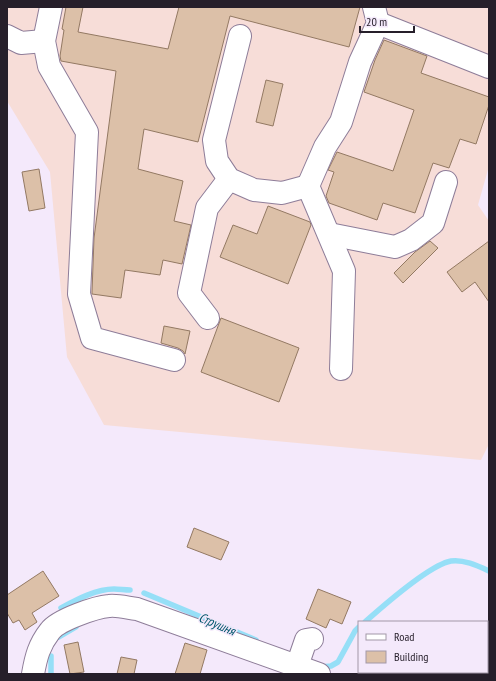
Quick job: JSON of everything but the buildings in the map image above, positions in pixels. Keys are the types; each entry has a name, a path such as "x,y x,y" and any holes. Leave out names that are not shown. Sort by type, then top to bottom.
{"street":[{"path":"51,7 44,41 49,66 87,132 79,294 92,338 174,360"},
{"path":"341,369 344,271 308,186 325,147 341,122 376,15 489,67"},
{"path":"7,36 21,43 44,41"},
{"path":"240,36 214,140 217,161 228,179 254,190 282,193 308,186"},
{"path":"208,318 189,293 207,208 228,179"},
{"path":"329,234 395,247 401,245 412,240 433,223 446,182"},
{"path":"33,674 37,652 50,630 62,622 80,614 109,606 137,609 319,674"},
{"path":"297,666 306,640 312,639"}],"shaded area":[{"path":"7,7 489,7 489,166 478,205 489,221 489,444 481,460 104,425 67,357 50,172 7,101"}],"waterway":[{"name":"Струшня","path":"366,621 406,587 442,564 451,561 460,561 470,563 489,571"},
{"name":"Струшня","path":"61,608 86,596 107,589 130,590"},
{"name":"Струшня","path":"144,593 256,640"},
{"name":"Струшня","path":"59,637 76,627"},
{"name":"Струшня","path":"321,667 331,666 338,662 358,628"},
{"name":"Струшня","path":"51,656 51,674"}]}
